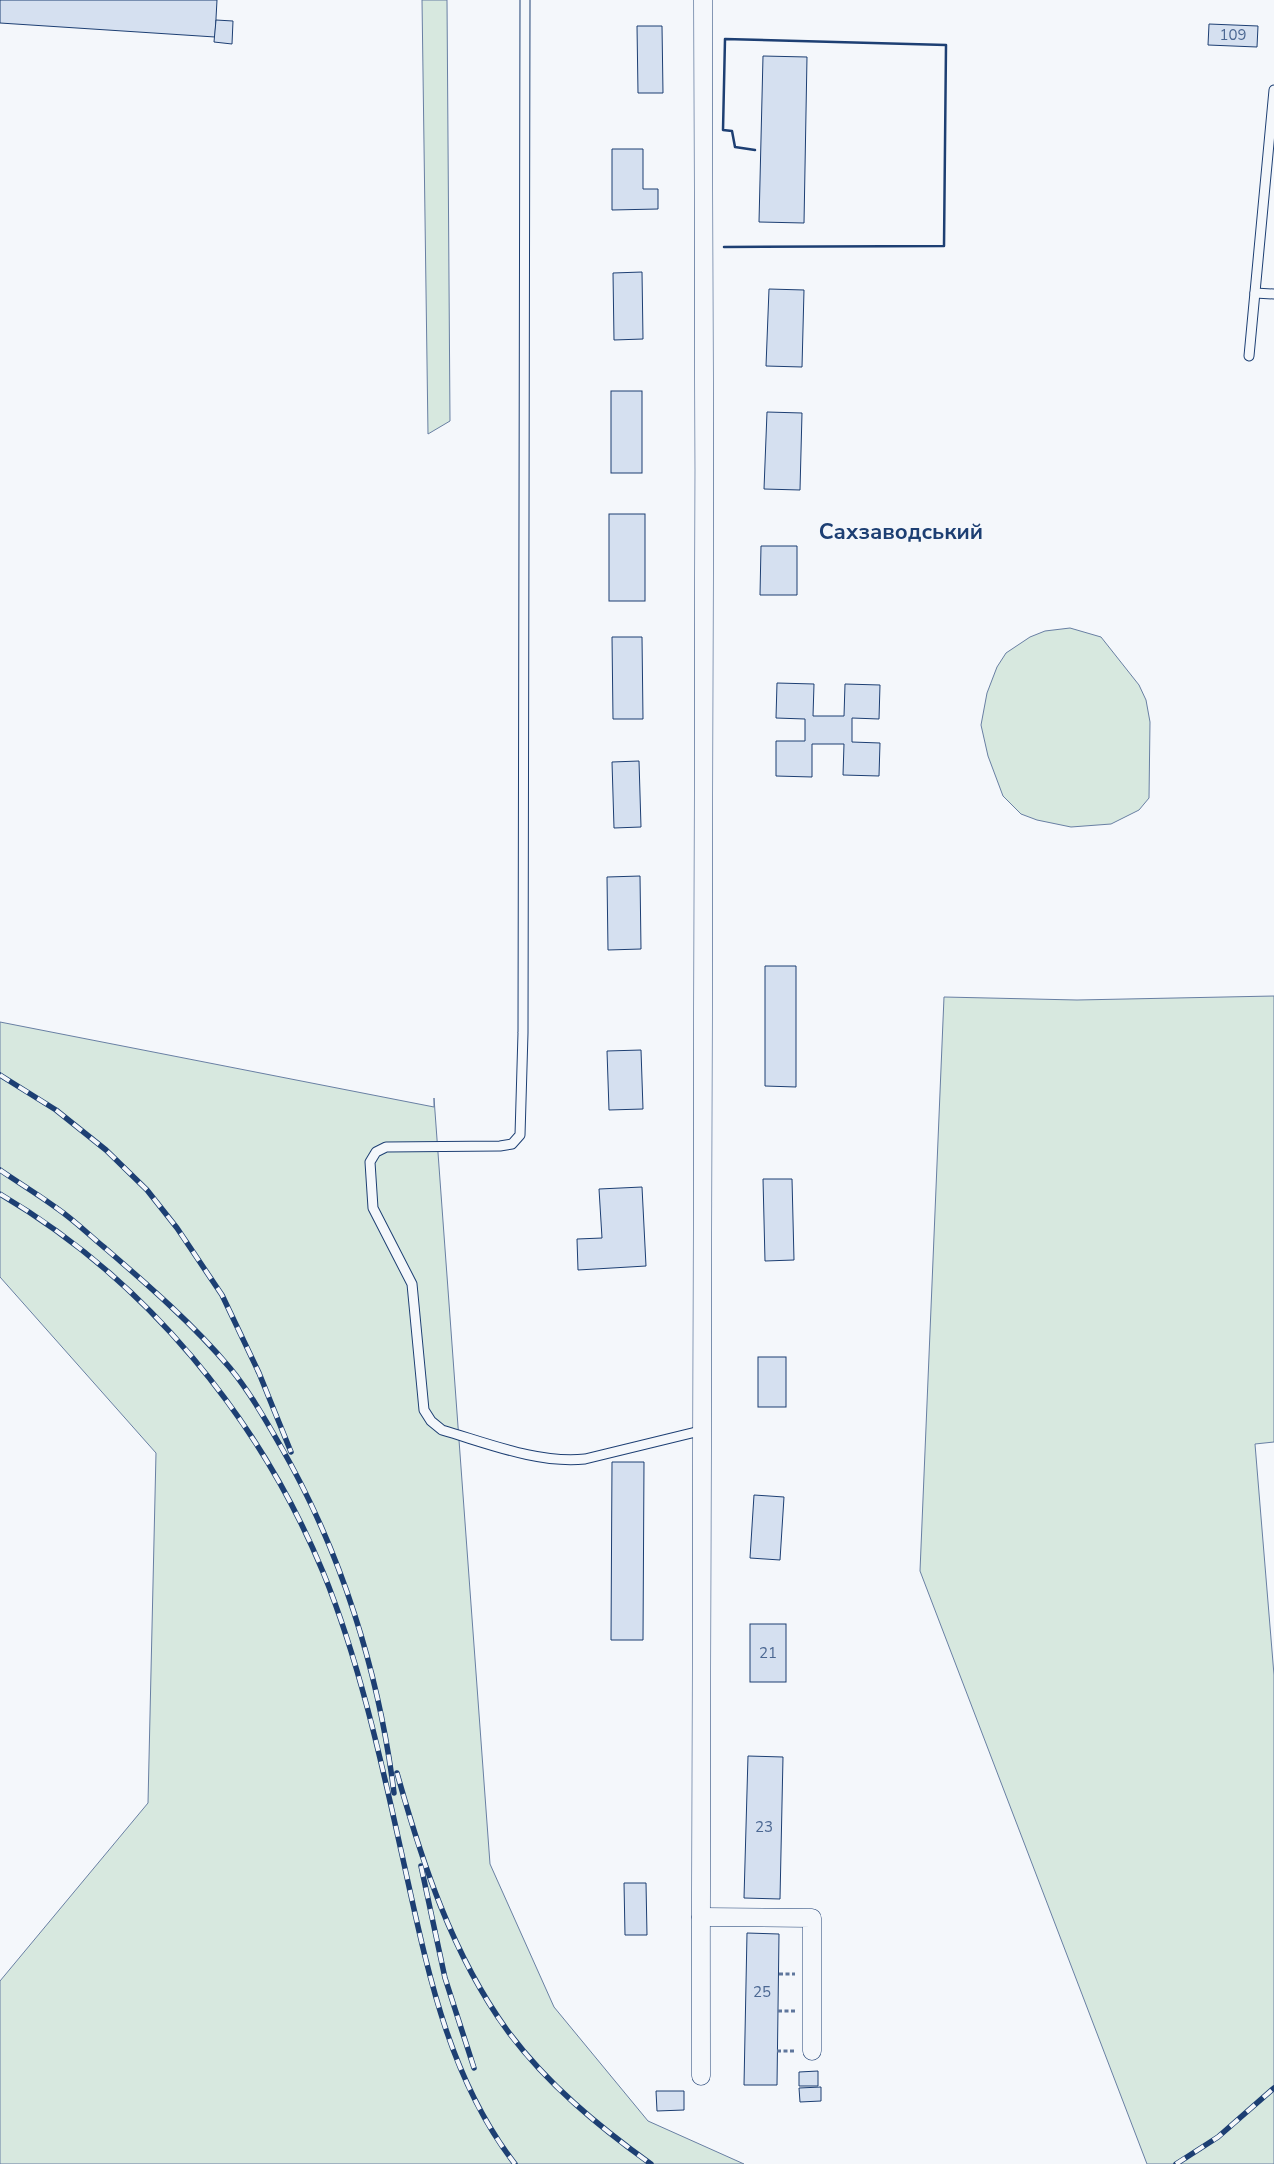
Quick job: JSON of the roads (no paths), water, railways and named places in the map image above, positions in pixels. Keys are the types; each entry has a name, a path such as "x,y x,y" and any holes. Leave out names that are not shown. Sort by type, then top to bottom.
{"street":[{"path":"701,2076 700,1431 704,268 703,0"},
{"path":"701,1917 812,1918 812,2051"}],"lane":[{"path":"525,0 523,1033 520,1136 512,1144 500,1146 386,1147 376,1152 370,1162 374,1208 412,1284 424,1410 431,1422 442,1430 547,1459 566,1461 585,1459 700,1431"},
{"path":"1248,356 1274,90"},
{"path":"1255,293 1274,294"}],"railway":[{"path":"0,1075 56,1110 106,1150 147,1190 177,1228 222,1295 259,1373 291,1452"},
{"path":"0,1170 70,1218 186,1320 237,1377 256,1405 302,1485 339,1570 354,1613 378,1702 394,1793"},
{"path":"0,1194 53,1228 103,1267 149,1310 192,1357 231,1407 266,1460 297,1515 336,1605 357,1672 376,1742 440,2012 454,2052 471,2091 491,2128 515,2164"},
{"path":"397,1773 417,1840 441,1906 470,1970 488,2001 507,2030 538,2068 592,2119 651,2164"},
{"path":"421,1866 445,1978 474,2068"},
{"path":"1176,2164 1218,2137 1274,2088"}],"district":[{"name":"Сахзаводський","path":"901,532"}]}
